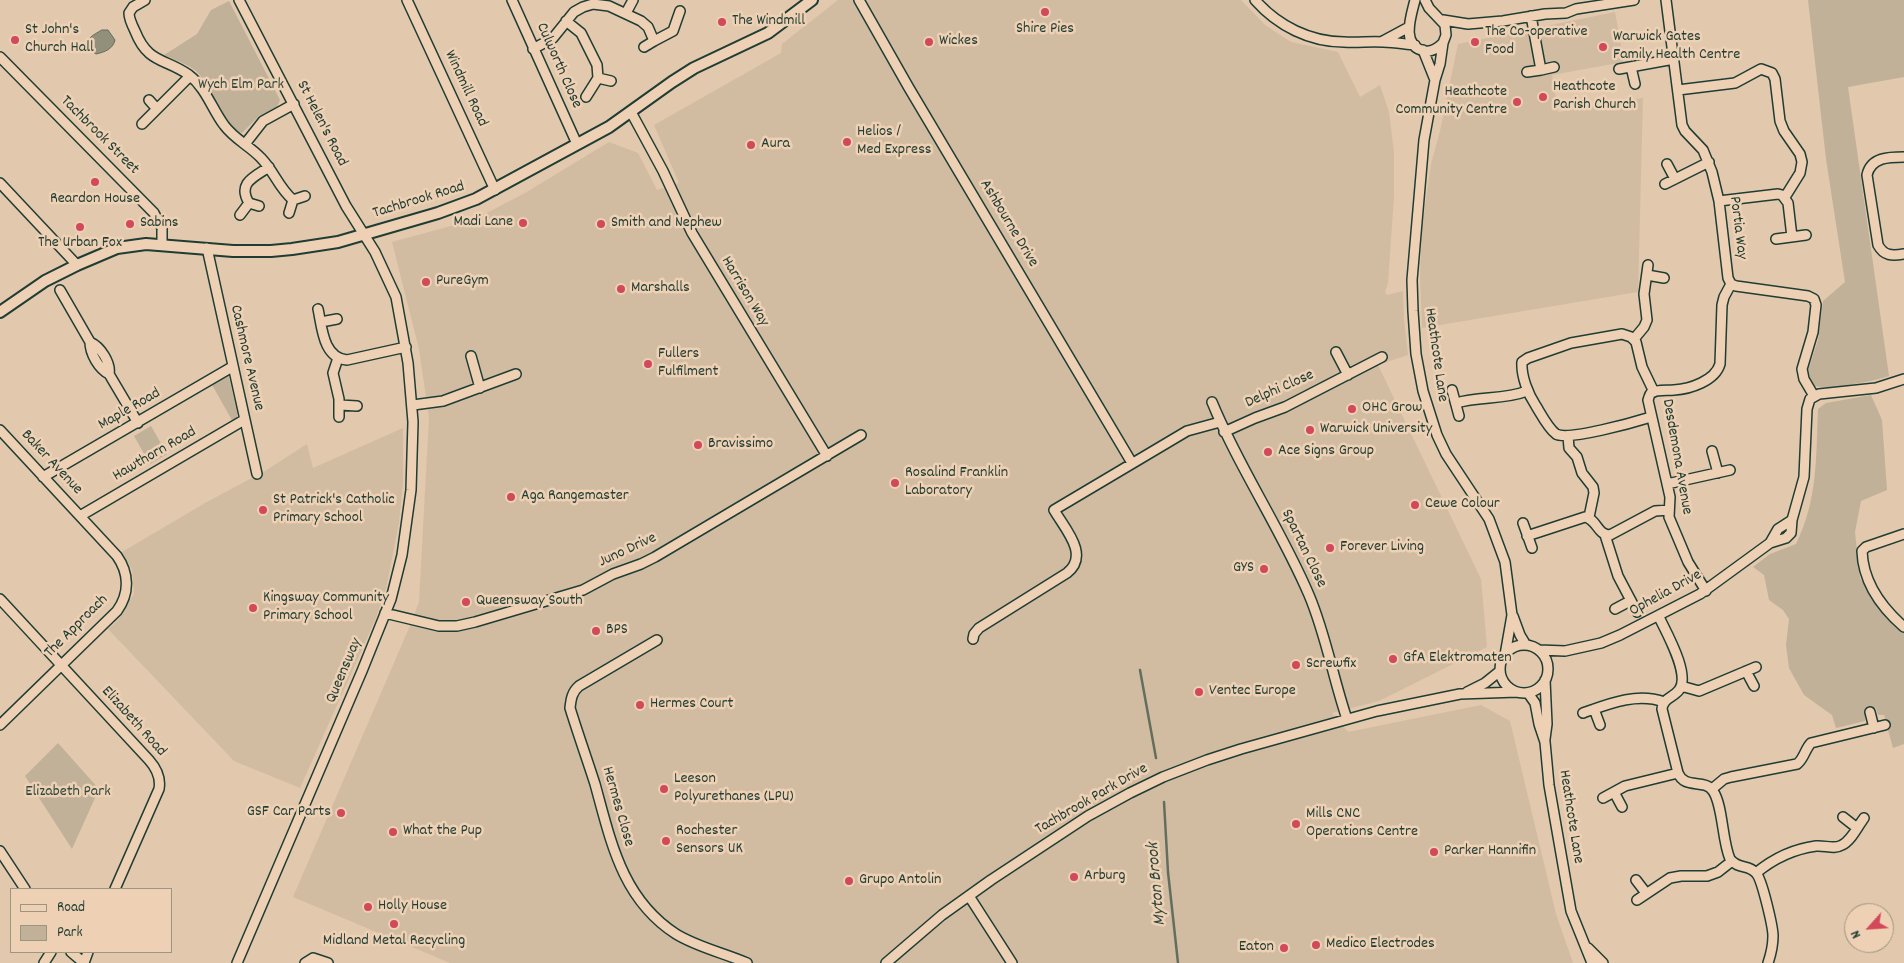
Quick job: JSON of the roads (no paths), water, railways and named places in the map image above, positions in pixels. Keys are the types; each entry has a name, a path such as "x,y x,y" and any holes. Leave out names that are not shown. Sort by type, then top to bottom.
{"main road":[{"name":"Tachbrook Road","path":"0,312 45,281 77,264 117,248 143,244 162,244 273,251 333,243 456,207 495,190 609,127 694,68 772,30 812,0"}],"street":[{"path":"146,0 133,6 129,13 139,41 155,58 190,76 204,91 229,132 260,156 269,167 281,189 293,200"},
{"name":"St Helen's Road","path":"239,0 351,214 364,233"},
{"name":"Windmill Road","path":"407,0 495,190"},
{"name":"Culworth Close","path":"512,0 577,144"},
{"path":"626,13 633,0"},
{"name":"Ashbourne Drive","path":"859,0 909,88 1132,463"},
{"path":"1255,0 1278,21 1306,35 1343,42 1383,42 1414,45 1423,50 1432,50 1444,39 1468,24"},
{"path":"1414,45 1409,36 1415,0"},
{"path":"1426,0 1434,14 1442,20 1468,24 1545,14 1556,9 1576,9 1591,3 1634,0"},
{"name":"Portia Way","path":"1666,0 1683,128 1701,147 1708,162 1719,201 1728,278 1732,284 1741,287 1808,296 1814,299 1816,305 1813,332 1802,369 1804,379 1814,396"},
{"path":"533,49 553,38 578,9 589,5 603,5 626,13 645,24 654,42"},
{"path":"644,47 673,31 680,11"},
{"path":"1383,42 1410,25 1414,18 1423,14 1434,14"},
{"path":"1531,16 1541,70"},
{"name":"Heathcote Lane","path":"1442,20 1446,29 1424,134 1413,253 1412,312 1418,363 1427,407 1439,440 1489,519 1501,549 1508,575 1512,615 1505,656"},
{"path":"566,21 577,29 583,37 597,65 598,78 586,97"},
{"path":"1423,50 1435,80"},
{"name":"Tachbrook Street","path":"0,57 154,213 162,228 162,244"},
{"path":"1619,68 1674,59"},
{"path":"1527,72 1554,67"},
{"path":"1631,67 1635,84"},
{"path":"1678,90 1736,83 1761,69 1772,73 1775,79 1782,126 1798,150 1802,162 1800,173 1785,197"},
{"path":"142,124 190,76"},
{"path":"598,78 611,82"},
{"path":"149,100 157,109"},
{"path":"245,144 263,122 294,104"},
{"name":"Harrison Way","path":"631,112 663,171 692,233 827,456"},
{"path":"1904,157 1875,161 1869,167 1867,175 1878,245 1882,251 1890,256 1904,254"},
{"path":"1665,184 1708,162"},
{"path":"1668,164 1676,179"},
{"path":"260,206 249,203 244,193 246,184 269,167"},
{"path":"0,183 77,264"},
{"path":"1719,201 1778,194 1785,197 1788,203 1792,237"},
{"path":"293,200 305,196"},
{"path":"289,213 293,200"},
{"path":"240,216 249,203"},
{"name":"Queensway","path":"237,963 362,671 385,613 402,555 412,473 412,405 406,347 396,297 364,233"},
{"path":"1776,239 1806,235"},
{"name":"Cashmore Avenue","path":"207,248 257,474"},
{"path":"1634,340 1647,320 1644,301 1648,265"},
{"path":"1647,275 1664,278"},
{"name":"Desdemona Avenue","path":"1706,591 1688,562 1669,517 1670,497 1648,400 1649,396 1654,392 1687,388 1707,379 1716,372 1720,364 1722,305 1724,297 1732,284"},
{"path":"60,290 90,342 90,350 102,371 109,374 138,423"},
{"path":"318,309 326,343 329,350 338,358 347,360 406,347"},
{"path":"321,322 337,319"},
{"path":"1651,418 1568,436 1560,435 1553,431 1527,391 1522,366 1524,359 1565,344 1617,334 1627,335 1637,345 1644,373 1654,392"},
{"path":"1336,352 1348,374"},
{"path":"471,356 480,388"},
{"name":"Delphi Close","path":"1224,432 1285,407 1382,357"},
{"path":"338,358 333,373 340,405 339,417"},
{"name":"Maple Road","path":"43,478 232,367"},
{"path":"412,405 438,403 516,374"},
{"path":"1814,396 1876,388 1904,379"},
{"path":"1452,390 1459,416"},
{"path":"1456,403 1472,398 1506,397 1527,391"},
{"name":"Ophelia Drive","path":"1539,650 1565,651 1610,640 1659,617 1706,591 1770,544 1778,529 1792,520 1804,477 1807,409 1810,399 1814,396"},
{"name":"Spartan Close","path":"1212,402 1224,432 1270,516 1309,594 1325,638 1347,718"},
{"path":"340,405 357,406"},
{"name":"Hawthorn Road","path":"80,516 244,420"},
{"path":"972,638 979,628 1072,568 1077,560 1076,548 1054,510 1187,431 1220,422"},
{"name":"Baker Avenue","path":"0,430 80,516"},
{"name":"Juno Drive","path":"385,613 435,626 457,626 485,620 582,590 613,574 655,557 861,435"},
{"path":"1568,436 1569,448 1579,461 1582,473 1593,487 1594,493 1589,518"},
{"path":"1712,451 1718,473"},
{"path":"1667,484 1730,470"},
{"path":"1605,535 1612,534 1655,511 1668,510"},
{"name":"The Approach","path":"0,725 117,610 126,593 127,580 122,563 80,516"},
{"path":"1528,536 1580,517 1589,518 1605,535 1618,576 1637,612"},
{"path":"1523,522 1532,548"},
{"path":"1904,534 1866,547 1862,551 1863,567 1868,582 1884,608 1904,627"},
{"name":"Elizabeth Road","path":"0,599 153,764 159,776 160,785 157,794 115,888"},
{"path":"1615,609 1630,601"},
{"name":"Heathcote Lane","path":"1512,615 1526,646"},
{"path":"1659,617 1681,668 1683,680 1678,692 1664,702 1662,709 1678,773 1686,783 1707,786 1712,789 1717,801 1727,851 1732,861 1737,866 1750,868 1756,873 1760,881 1773,931 1772,953 1768,963"},
{"name":"Hermes Close","path":"656,640 579,686 574,690 570,708 616,857 628,882 642,904 657,919 677,934 747,963"},
{"path":"1526,646 1539,650 1547,664 1548,672 1545,680 1537,690 1528,693 1516,692 1504,682 1500,671 1505,656 1516,647 1526,646"},
{"name":"Ophelia Drive","path":"1547,664 1565,651"},
{"path":"1681,686 1699,691 1756,667"},
{"name":"Tachbrook Park Drive","path":"1460,694 1485,683 1500,671"},
{"path":"1746,671 1754,686"},
{"path":"1545,680 1547,724 1545,742"},
{"name":"Tachbrook Park Drive","path":"886,963 937,919 969,896 1088,816 1146,785 1207,760 1347,718 1460,694 1516,692"},
{"name":"Heathcote Lane","path":"1528,693 1535,703 1545,742 1549,785 1567,892 1574,920 1592,963"},
{"path":"1583,713 1614,702 1639,698 1652,698 1664,702"},
{"path":"1594,709 1600,725"},
{"path":"1870,712 1874,728"},
{"path":"1712,789 1731,776 1797,764 1801,761 1807,747 1811,743 1884,725"},
{"path":"1603,798 1630,784 1678,773"},
{"path":"1614,792 1622,807"},
{"path":"1843,817 1857,828"},
{"path":"1756,873 1772,860 1785,855 1818,846 1834,848 1843,845 1864,818"},
{"path":"0,851 24,888"},
{"path":"1637,900 1670,878 1707,876 1718,872 1732,861"},
{"path":"1636,880 1646,893"},
{"path":"969,896 1012,963"},
{"name":"Heathcote Lane","path":"1586,946 1603,963"},
{"path":"72,953 84,963"},
{"path":"305,963 313,958 328,963"}],"waterway":[{"name":"Myton Brook","path":"1140,670 1156,758"},
{"name":"Myton Brook","path":"1164,802 1168,872 1178,963"}],"place":[{"name":"Shire Pies","path":"1045,12"},
{"name":"The Windmill","path":"722,22"},
{"name":"St John's Church Hall","path":"15,40"},
{"name":"Wickes","path":"929,42"},
{"name":"The Co-operative Food","path":"1475,42"},
{"name":"Warwick Gates Family Health Centre","path":"1603,47"},
{"name":"Heathcote Parish Church","path":"1543,97"},
{"name":"Heathcote Community Centre","path":"1517,102"},
{"name":"Helios / Med Express","path":"847,142"},
{"name":"Aura","path":"751,145"},
{"name":"Reardon House","path":"95,182"},
{"name":"Madi Lane","path":"523,223"},
{"name":"Sabins","path":"130,224"},
{"name":"Smith and Nephew","path":"601,224"},
{"name":"The Urban Fox","path":"80,227"},
{"name":"PureGym","path":"426,282"},
{"name":"Marshalls","path":"621,289"},
{"name":"Fullers Fulfilment","path":"648,364"},
{"name":"OHC Grow","path":"1352,409"},
{"name":"Warwick University","path":"1310,430"},
{"name":"Bravissimo","path":"698,445"},
{"name":"Ace Signs Group","path":"1268,452"},
{"name":"Rosalind Franklin Laboratory","path":"895,483"},
{"name":"Aga Rangemaster","path":"511,497"},
{"name":"Cewe Colour","path":"1415,505"},
{"name":"St Patrick's Catholic Primary School","path":"263,510"},
{"name":"Forever Living","path":"1330,548"},
{"name":"GYS","path":"1264,569"},
{"name":"Queensway South","path":"466,602"},
{"name":"Kingsway Community Primary School","path":"253,608"},
{"name":"BPS","path":"596,631"},
{"name":"GfA Elektromaten","path":"1393,659"},
{"name":"Screwfix","path":"1296,665"},
{"name":"Ventec Europe","path":"1199,692"},
{"name":"Hermes Court","path":"640,705"},
{"name":"Leeson Polyurethanes (LPU)","path":"664,789"},
{"name":"GSF Car Parts","path":"341,813"},
{"name":"Mills CNC Operations Centre","path":"1296,824"},
{"name":"What the Pup","path":"393,832"},
{"name":"Rochester Sensors UK","path":"666,841"},
{"name":"Parker Hannifin","path":"1434,852"},
{"name":"Arburg","path":"1074,877"},
{"name":"Grupo Antolin","path":"849,881"},
{"name":"Holly House","path":"368,907"},
{"name":"Midland Metal Recycling","path":"394,924"},
{"name":"Medico Electrodes","path":"1316,945"},
{"name":"Eaton","path":"1284,948"}],"park label":[{"name":"Wych Elm Park","path":"241,86"},
{"name":"Elizabeth Park","path":"68,793"}]}
